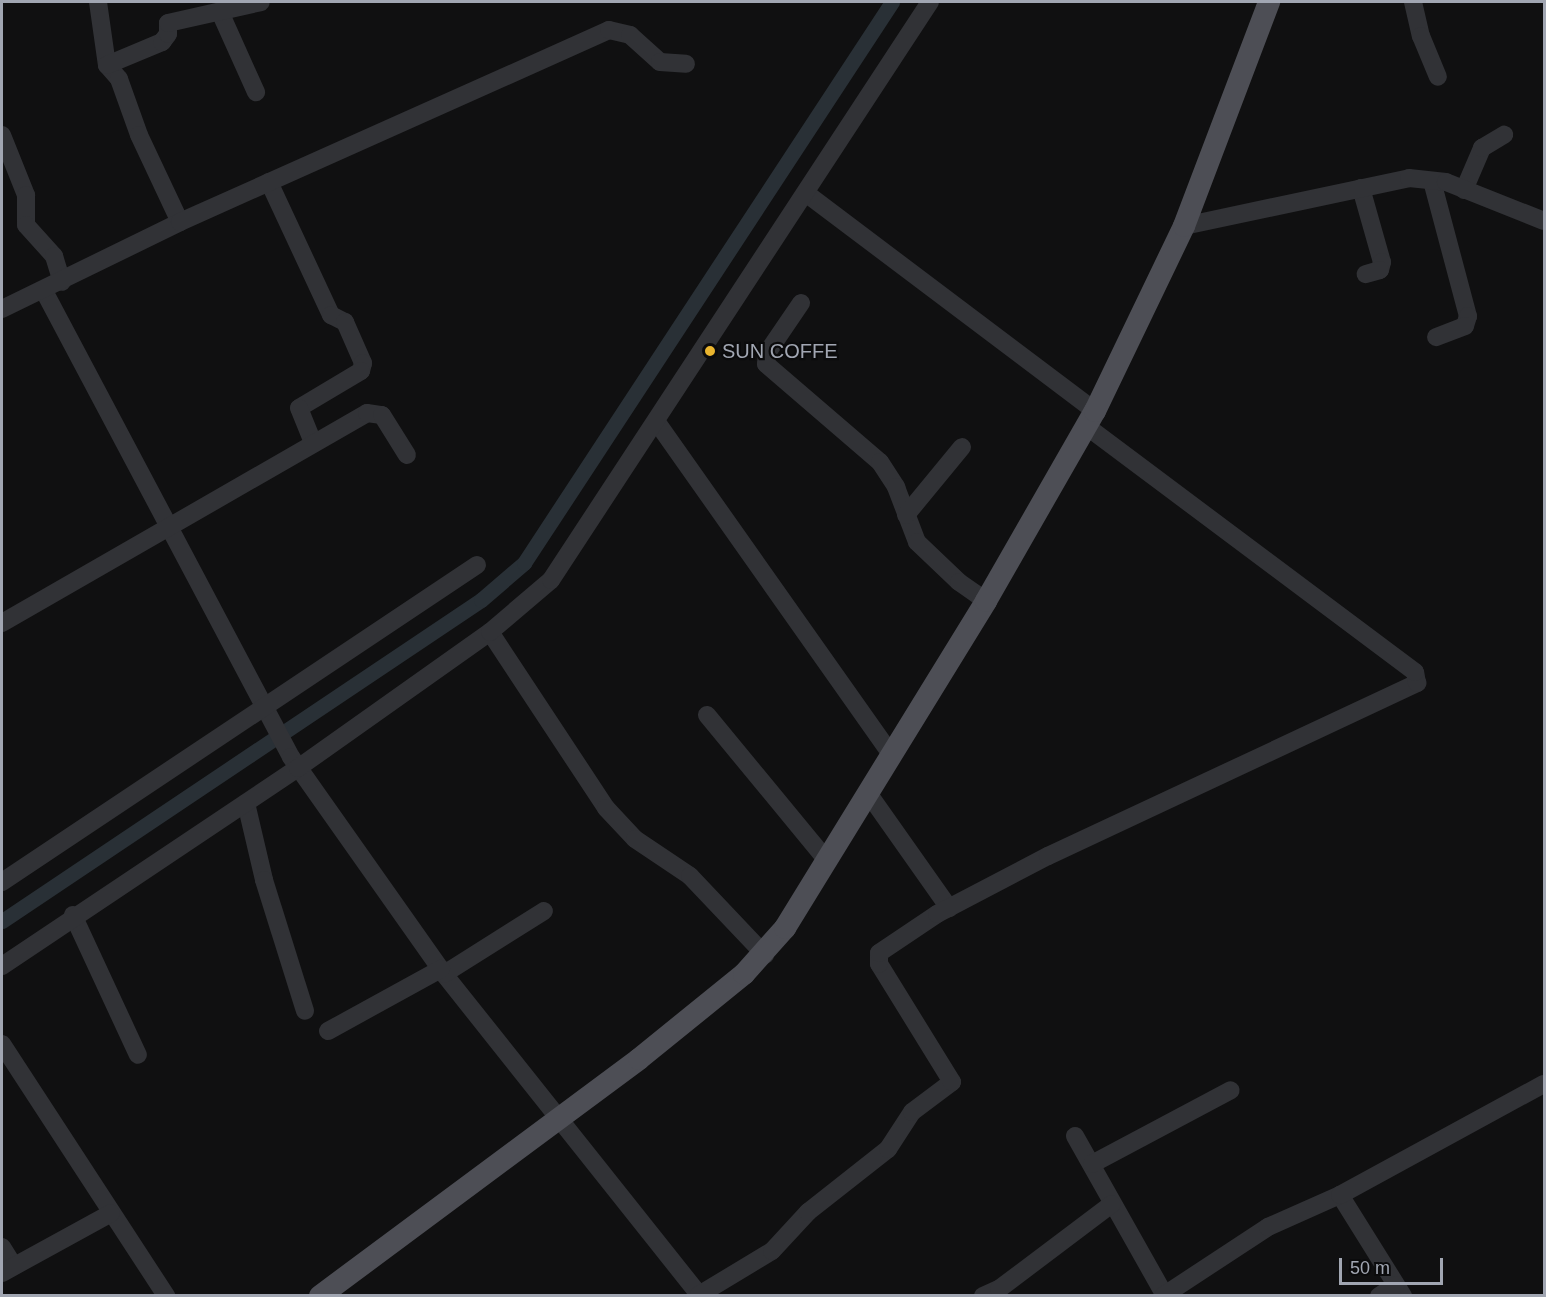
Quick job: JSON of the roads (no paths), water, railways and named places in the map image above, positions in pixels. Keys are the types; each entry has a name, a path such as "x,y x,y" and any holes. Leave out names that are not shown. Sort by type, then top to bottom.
{"main road":[{"path":"321,1296 559,1118 765,955 892,755 986,601 1091,419 1184,226 1269,2"}],"street":[{"path":"98,2 107,65 119,79 139,135 180,222"},
{"path":"107,65 162,42 168,34 168,23 261,2"},
{"path":"2,966 73,915 246,803 294,763 490,632 551,580 807,194 930,2"},
{"path":"1413,2 1421,36 1438,77"},
{"path":"220,12 256,92"},
{"path":"2,309 63,282 180,222 609,30 630,35 660,62 686,64"},
{"path":"2,135 26,195 26,225 54,256 63,282"},
{"path":"1464,190 1482,148 1504,135"},
{"path":"1184,226 1409,178 1432,181 1464,190 1545,221"},
{"path":"1432,181 1468,316 1465,326 1436,337"},
{"path":"269,182 331,315 345,322 363,363 361,371 299,408 314,443"},
{"path":"1361,188 1382,262 1380,270 1366,274"},
{"path":"44,291 172,527 267,717 294,763 442,972 700,1295 771,1251 808,1212 888,1149 912,1112 952,1082 877,958 879,953 949,908 1121,819 1413,686 1418,679 1415,672 807,194"},
{"path":"801,303 767,353 766,363 880,462 896,487 917,542 959,582 986,601"},
{"path":"2,623 314,443 374,412 382,415 407,455"},
{"path":"656,421 892,755"},
{"path":"906,515 962,447"},
{"path":"2,882 267,717 477,565"},
{"path":"490,632 606,808 635,839 690,876 765,955"},
{"path":"707,715 825,858"},
{"path":"868,792 949,908"},
{"path":"246,803 264,880 305,1011"},
{"path":"328,1031 442,972 544,912"},
{"path":"73,915 138,1055"},
{"path":"2,1044 166,1296"},
{"path":"1076,1137 1164,1295 1261,1231 1340,1195 1545,1083"},
{"path":"1092,1164 1231,1090"},
{"path":"1340,1195 1400,1290 1379,1296"},
{"path":"983,1296 999,1289 1112,1204"},
{"path":"2,1247 8,1270 111,1213"}],"waterway":[{"path":"2,921 481,600 524,563 892,2"}],"place":[{"name":"SUN COFFE","path":"710,351"}]}
